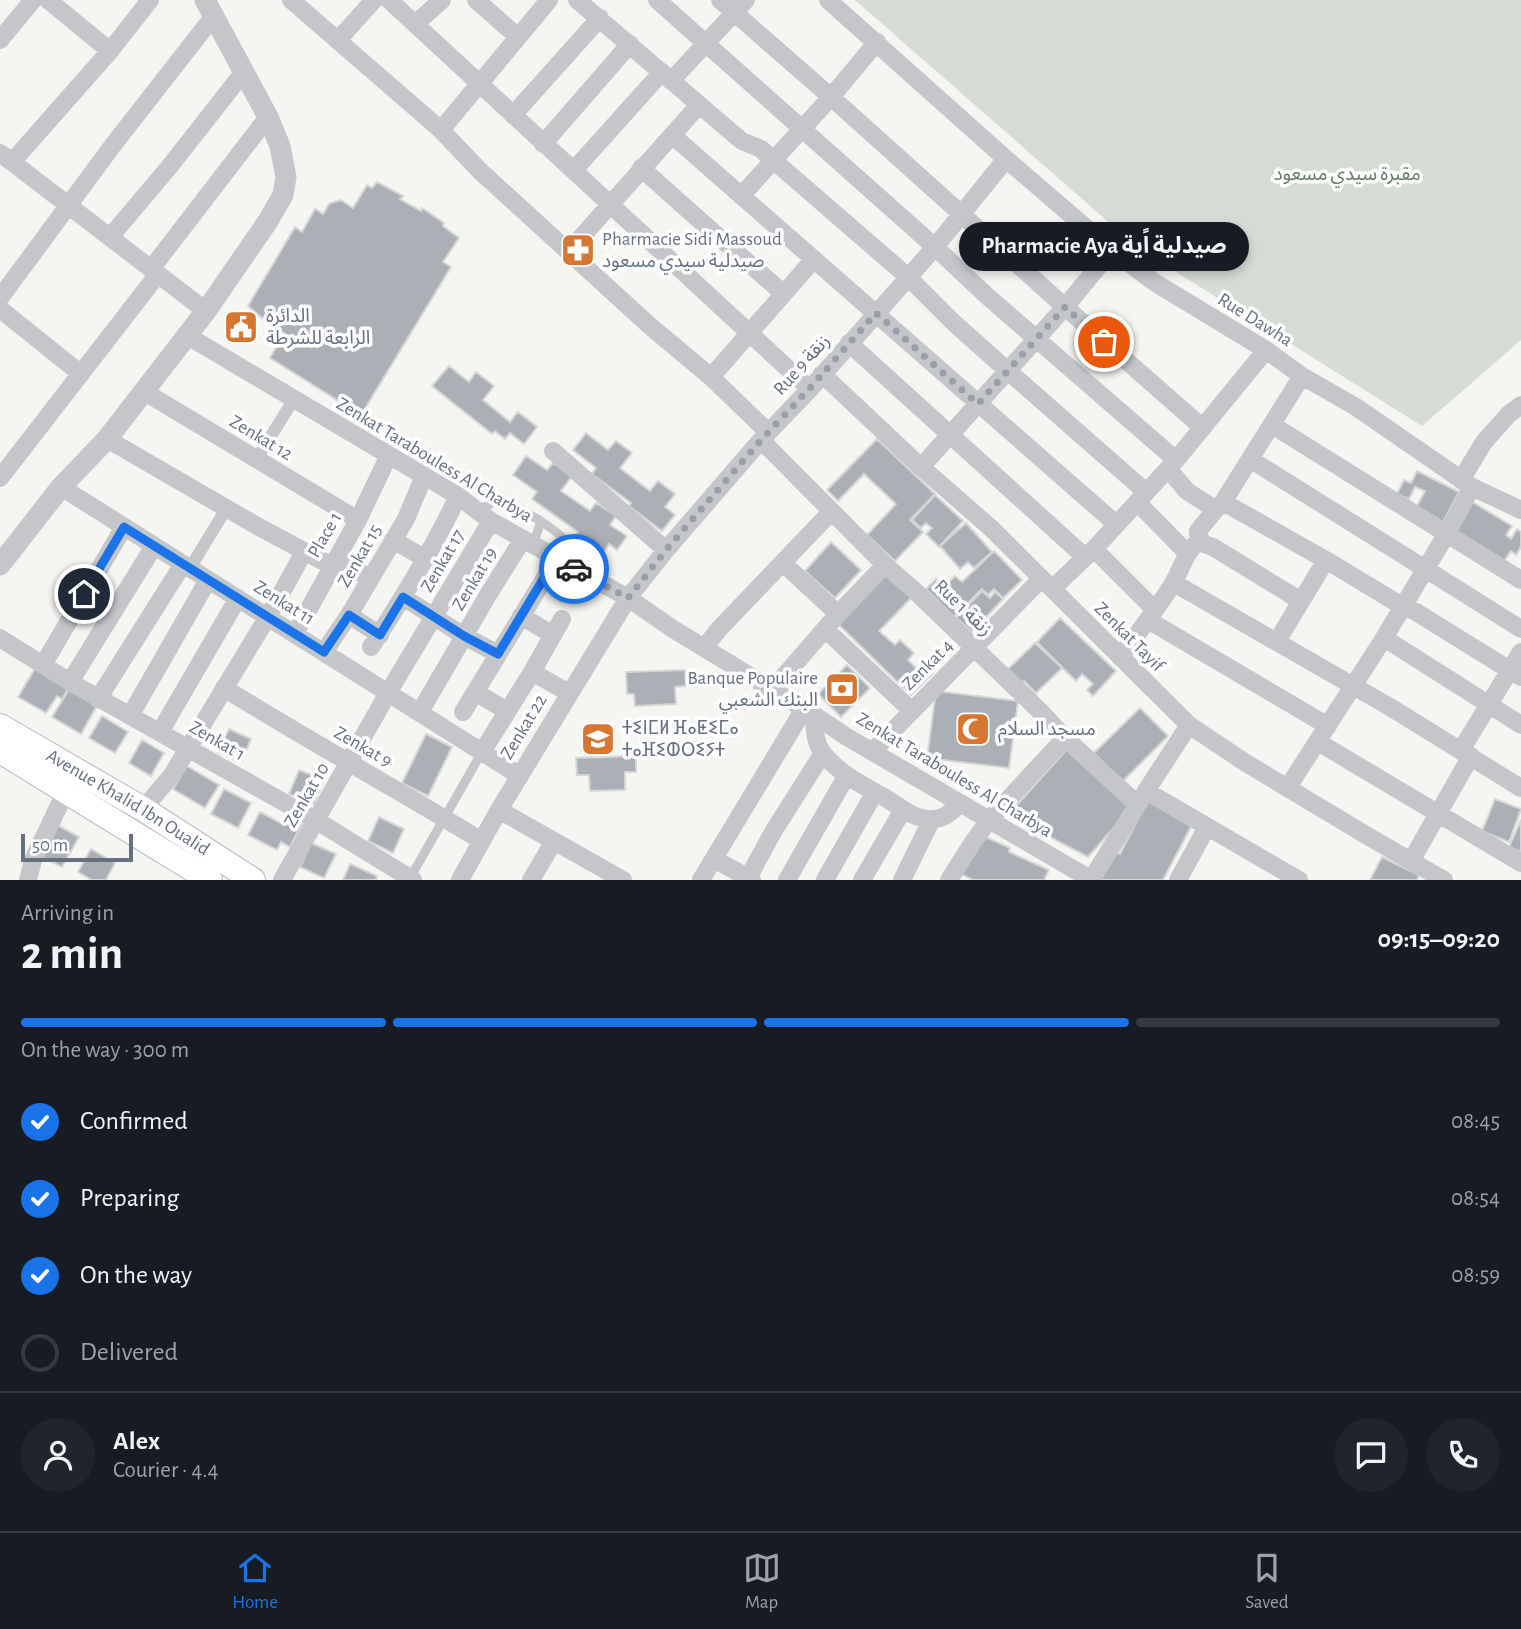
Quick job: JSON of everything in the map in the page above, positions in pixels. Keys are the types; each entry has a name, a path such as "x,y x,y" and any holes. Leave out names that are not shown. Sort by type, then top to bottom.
{"main road":[{"name":"Avenue Khalid Ibn Oualid","path":"0,726 143,809 253,880"},
{"name":"Avenue Khalid Ibn Oualid","path":"0,751 210,880"}],"street":[{"path":"0,40 33,0"},
{"path":"48,0 110,51"},
{"path":"150,0 110,51 6,157 206,311"},
{"name":"Rue 1 زنقة","path":"291,0 441,130 480,171 568,252 711,377 831,512 1065,738 1142,798 1208,827 1299,880"},
{"path":"338,40 374,0"},
{"path":"389,0 810,388"},
{"path":"415,24 442,0"},
{"path":"476,0 518,37"},
{"path":"441,130 549,0"},
{"path":"577,0 743,141 761,149 907,276 1195,548 1243,565 1301,601"},
{"path":"657,0 1036,338 1172,464 1187,491 1213,508 1219,505"},
{"path":"720,0 740,6 831,97 1203,428"},
{"name":"Rue Dawha","path":"828,0 1006,159 1112,250 1154,282 1356,407 1467,483 1521,510"},
{"path":"574,170 667,76 706,43 740,6"},
{"path":"0,565 61,488 107,439 206,311 283,195 286,177 280,146 268,117 209,8 113,145 4,286"},
{"path":"513,115 600,18"},
{"path":"741,196 877,42"},
{"path":"543,144 630,44"},
{"path":"110,237 243,73"},
{"path":"568,252 699,105"},
{"path":"0,478 81,374 268,117"},
{"path":"673,135 1116,524"},
{"name":"Rue 9 زنقة","path":"628,598 765,436 935,247 1006,159"},
{"path":"642,168 783,293"},
{"path":"920,467 1065,307 1112,250"},
{"path":"711,377 814,259"},
{"path":"0,309 81,374"},
{"name":"Zenkat Tarabouless Al Charbya","path":"186,335 458,496 484,516 628,598 847,737 1091,880"},
{"path":"849,343 981,464 1090,553 1151,615 1328,726"},
{"name":"Zenkat 4","path":"873,751 974,649 1047,584 1090,553 1172,464 1266,350"},
{"name":"Zenkat Tayif","path":"822,374 920,467 992,529 1189,725 1246,763 1444,880"},
{"path":"1119,657 1174,583 1195,548 1198,531 1250,459 1302,376"},
{"name":"Zenkat 12","path":"143,391 358,520"},
{"path":"256,460 294,399"},
{"path":"1288,787 1384,639 1446,535 1484,442 1509,414 1521,405"},
{"path":"1272,425 1521,580"},
{"path":"107,439 304,552 371,578"},
{"path":"553,451 666,550"},
{"name":"Place 1","path":"295,634 358,520 389,455"},
{"path":"1250,459 1521,629"},
{"name":"Zenkat 15","path":"324,652 406,519 424,476"},
{"name":"Zenkat 11","path":"61,488 520,776"},
{"path":"349,615 376,641 426,558 458,496"},
{"path":"1219,505 1326,560 1515,673"},
{"path":"98,699 226,509"},
{"path":"704,648 831,512"},
{"name":"Zenkat 17","path":"388,693 434,618 484,516"},
{"path":"43,665 124,527"},
{"path":"393,540 426,558"},
{"name":"Zenkat 19","path":"420,712 464,636 528,542"},
{"path":"69,682 154,546"},
{"path":"143,809 172,775 304,552"},
{"path":"463,712 556,558"},
{"path":"1277,641 1326,560"},
{"path":"783,563 838,614"},
{"path":"772,690 885,565"},
{"path":"130,716 208,580"},
{"path":"1174,583 1390,706 1521,788"},
{"path":"403,597 498,654"},
{"path":"160,732 238,598"},
{"name":"Zenkat 22","path":"460,880 499,810 628,598"},
{"path":"482,752 558,627 521,616"},
{"path":"825,629 912,711"},
{"name":"Zenkat 1","path":"0,638 69,682 317,821 411,879"},
{"path":"1384,639 1521,725"},
{"path":"1411,861 1439,813 1489,704 1515,673 1521,652"},
{"path":"532,672 569,693"},
{"name":"Zenkat 9","path":"224,688 482,841"},
{"path":"475,692 508,711"},
{"name":"Zenkat 10","path":"282,880 388,693"},
{"path":"809,712 823,753 847,775 910,814 932,819 945,816 961,803"},
{"path":"701,880 809,712"},
{"path":"1091,880 1189,725"},
{"path":"954,878 989,819 1065,738"},
{"path":"1318,742 1521,863"},
{"path":"714,859 750,879 779,822 823,753"},
{"path":"787,880 847,775"},
{"path":"28,880 33,860 66,791"},
{"path":"825,880 875,792"},
{"path":"499,810 554,841 598,874 623,880"},
{"path":"862,880 904,810"},
{"path":"902,880 932,819"},
{"path":"1180,879 1208,827"},
{"path":"531,880 554,841"}],"lane":[{"path":"484,516 492,503 503,500 541,521 560,535 598,582"},
{"path":"528,542 541,521"},
{"path":"411,879 482,752"}],"green space":[{"name":"مقبرة سيدي مسعود","path":"855,0 1521,0 1521,340 1422,426 1138,248"}],"building":[{"path":"377,182 403,196 400,199 421,211 422,208 444,223 443,226 459,238 443,262 451,267 361,415 270,358 284,333 248,306 295,227 302,232 315,209 323,214 329,204 334,202 341,200 353,208 367,185 372,188"},
{"path":"449,366 469,382 476,372 494,386 483,400 510,422 518,412 537,427 524,444 510,433 505,439 495,431 492,434 432,386"},
{"path":"586,433 608,450 616,441 632,453 620,468 650,491 658,481 675,494 665,507 675,515 662,531 629,506 631,503 592,474 596,468 573,450"},
{"path":"877,439 935,494 910,520 923,532 895,561 867,535 896,504 864,474 838,501 827,490"},
{"path":"526,456 547,470 553,463 572,476 561,491 590,511 596,503 616,516 610,525 627,536 617,550 609,544 601,556 574,538 578,532 532,499 537,492 513,475"},
{"path":"1417,471 1459,492 1443,522 1416,508 1425,491 1415,487 1409,499 1397,494 1404,480 1411,483"},
{"path":"935,495 963,521 939,547 926,534 932,528 926,523 921,528 912,520"},
{"path":"1469,500 1512,526 1506,535 1511,539 1517,529 1521,532 1521,547 1516,555 1511,551 1504,561 1452,529"},
{"path":"966,523 992,552 974,568 968,562 960,569 940,546"},
{"path":"831,542 861,570 835,598 805,571"},
{"path":"994,551 1022,580 1003,598 994,589 988,595 982,589 954,617 926,589 936,579 944,587 955,576 962,582"},
{"path":"888,568 915,594 879,631 895,645 900,640 914,653 908,660 918,670 923,664 933,673 911,695 836,622"},
{"path":"982,591 990,598 995,592 1003,599 972,632 956,618"},
{"path":"1060,618 1116,671 1093,696 1087,690 1093,684 1082,674 1076,681 1037,642"},
{"path":"1035,643 1062,668 1036,693 1008,669"},
{"path":"847,665 870,688 841,717 818,694"},
{"path":"36,667 69,687 62,699 57,696 46,713 18,697"},
{"path":"685,670 686,686 675,687 676,704 635,706 634,694 627,694 626,672"},
{"path":"70,688 98,704 81,734 52,717"},
{"name":"مسجد السلام","path":"936,691 1018,701 1009,768 927,758"},
{"path":"1140,708 1168,736 1122,782 1094,753"},
{"path":"102,716 128,732 115,753 89,738"},
{"path":"229,729 251,739 241,762 218,752"},
{"path":"426,734 452,747 428,796 402,783"},
{"path":"142,740 164,753 151,776 129,763"},
{"path":"1069,747 1131,808 1088,857 1008,815"},
{"path":"636,756 636,772 625,772 625,790 590,791 589,775 577,775 576,758"},
{"path":"187,766 219,785 205,808 173,789"},
{"path":"299,770 324,780 314,804 289,794"},
{"path":"224,789 251,803 238,828 211,814"},
{"path":"1149,798 1194,821 1163,880 1100,880 1115,852 1120,854"},
{"path":"1495,799 1521,809 1509,842 1482,831"},
{"path":"260,812 284,825 288,817 302,824 290,847 281,842 277,850 248,835"},
{"path":"379,817 404,829 393,853 368,841"},
{"path":"1521,820 1521,852 1509,847"},
{"path":"57,825 79,837 62,867 40,856"},
{"path":"979,834 1010,848 1009,852 1049,870 1044,880 973,880 961,874"},
{"path":"311,843 336,854 324,878 300,867"},
{"path":"91,849 115,863 106,880 92,880 78,872"},
{"path":"1382,857 1419,875 1417,880 1370,880"},
{"path":"350,864 377,876 376,880 343,880"}],"way so far":[{"path":"574,569 628,598 761,440 876,313 978,404 1065,307 1104,342"}],"place":[{"name":"Pharmacie Sidi Massoud صيدلية سيدي مسعود","path":"578,250"},
{"name":"الدائرة الرابعة للشرطة","path":"241,327"},
{"name":"Pharmacie Aya صيدلية اًية","path":"1104,342"},
{"name":"Banque Populaire البنك الشعبي","path":"842,689"},
{"name":"مسجد السلام","path":"973,729"},
{"name":"ⵜⵉⵏⵎⵍ ⴼⴰⵟⵉⵎⴰ ⵜⴰⴼⵉⵀⵔⵉⵢⵜ","path":"598,739"}],"route":[{"path":"84,594 124,527 324,652 349,615 380,635 403,597 498,654 556,558 574,569"}]}
